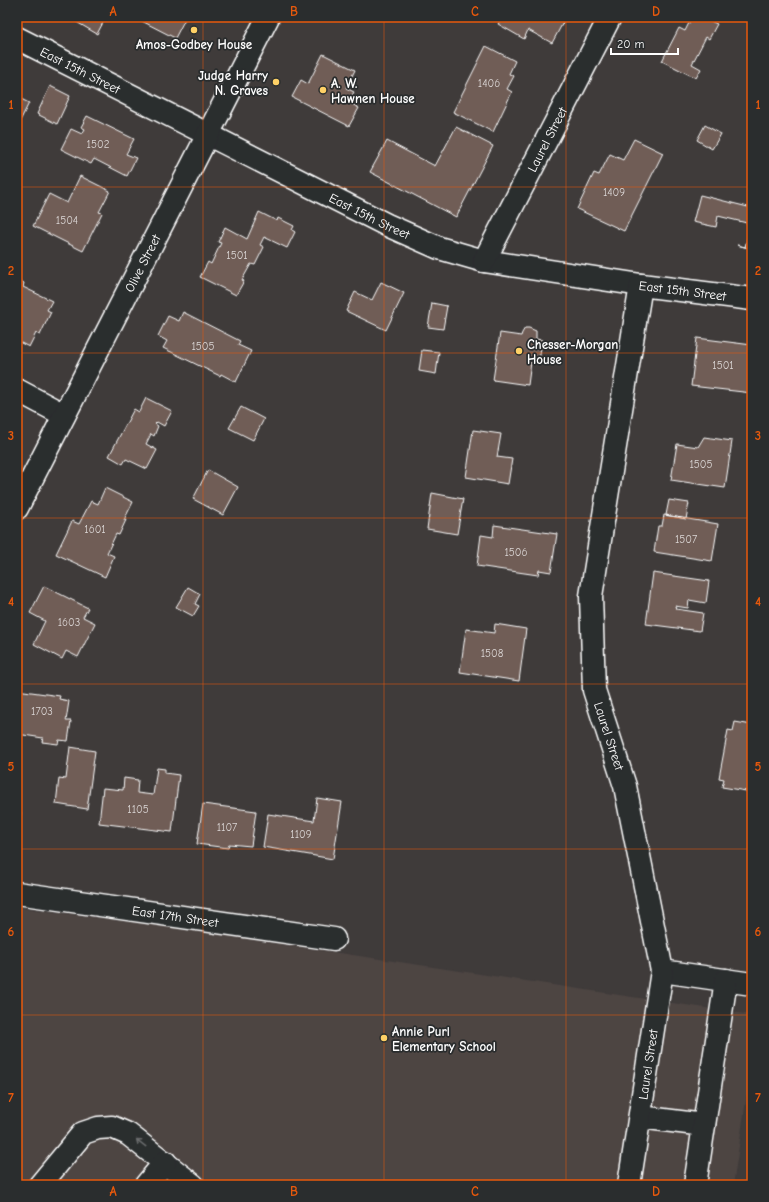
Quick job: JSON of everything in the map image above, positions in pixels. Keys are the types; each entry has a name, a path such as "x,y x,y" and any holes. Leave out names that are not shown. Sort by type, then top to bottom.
{"street":[{"name":"Olive Street","path":"17,508 268,17"},
{"name":"Laurel Street","path":"484,261 610,17"},
{"name":"East 15th Street","path":"17,38 387,225 439,248 484,261 641,285 752,299"},
{"name":"Laurel Street","path":"629,1185 662,971 625,786 594,690 591,596 641,285"},
{"path":"17,390 64,415"},
{"name":"East 17th Street","path":"17,893 334,939"},
{"path":"662,971 752,984"},
{"path":"695,1185 726,980"},
{"path":"640,1117 704,1125"},
{"path":"40,1185 83,1133 98,1128 112,1127 128,1134 193,1185"},
{"path":"146,1185 164,1162"}],"shaded area":[{"name":"Annie Purl Elementary School","path":"17,907 160,926 752,1015 752,1062 733,1185 17,1185"}],"building":[{"path":"68,17 106,17 97,34"},
{"path":"134,17 186,17 175,38"},
{"path":"502,17 566,17 552,43 528,30 524,39 498,24"},
{"path":"692,17 702,17 717,24 709,39 706,37 692,64 701,69 696,78 662,61 679,28 685,31"},
{"path":"486,46 515,61 509,74 514,76 507,89 512,92 493,132 453,112"},
{"name":"A. W. Hawnen House","path":"323,54 355,70 346,88 354,92 348,102 359,108 349,126 292,97 301,80 308,84"},
{"path":"50,86 70,96 57,124 37,114"},
{"path":"17,97 29,103 17,127"},
{"path":"87,116 134,139 126,154 136,158 127,176 94,159 91,164 61,149 71,129 82,134 85,129 81,127"},
{"path":"705,125 721,134 712,149 697,140"},
{"path":"456,127 493,146 456,217 370,172 387,141 435,166"},
{"path":"634,139 663,153 624,231 577,209 594,173 599,175 610,154 623,160"},
{"path":"80,176 110,191 99,212 102,213 83,251 33,226 49,194 67,203"},
{"path":"700,195 752,208 752,249 737,245 745,247 751,224 718,216 716,227 693,222"},
{"path":"259,212 277,221 278,218 294,226 292,230 295,232 287,248 264,237 260,245 264,247 255,265 251,264 236,295 200,277 208,262 211,264 221,243 218,242 225,227 247,239"},
{"path":"17,279 24,283 23,287 52,301 47,310 51,312 40,335 36,333 29,347 17,341 17,304 19,301 17,300"},
{"path":"381,282 404,293 386,330 346,311 355,292 372,300"},
{"path":"432,303 447,306 443,329 428,327"},
{"path":"183,312 240,341 238,345 251,351 236,382 221,374 220,376 163,348 167,341 158,336 168,316 179,321"},
{"name":"Chesser-Morgan House","path":"525,328 536,331 536,339 542,340 539,362 531,362 528,385 493,380 500,333 521,336"},
{"path":"697,338 752,345 752,393 691,386"},
{"path":"422,350 439,352 436,374 419,371"},
{"path":"146,398 172,411 164,426 157,422 155,424 158,426 154,436 151,434 146,444 157,450 147,469 126,459 123,464 109,456 134,409 139,412"},
{"path":"241,407 264,419 253,440 229,428"},
{"path":"473,430 501,434 497,457 512,459 508,484 466,477"},
{"path":"704,437 732,441 725,488 671,480 677,444 698,447"},
{"path":"208,470 238,487 223,515 193,499"},
{"path":"105,488 133,502 124,520 126,520 119,535 116,534 107,553 114,556 105,577 56,554 72,521 79,524 91,501 98,504"},
{"path":"432,493 463,499 457,534 427,529"},
{"path":"669,500 689,503 686,519 666,515"},
{"path":"664,515 718,524 712,561 654,552 658,526 662,526"},
{"path":"494,525 557,534 551,572 539,570 538,575 477,566 481,535 493,537"},
{"path":"653,573 709,581 706,603 689,600 688,608 675,606 676,609 703,613 700,631 646,624"},
{"path":"44,586 88,608 83,617 95,623 78,657 66,651 62,659 34,644 45,621 30,613"},
{"path":"188,587 200,594 195,604 199,606 193,616 176,607"},
{"path":"495,624 526,629 519,681 460,672 466,629 494,633"},
{"path":"17,690 60,696 59,699 69,701 66,721 71,721 68,741 59,740 58,744 42,742 43,738 17,734"},
{"path":"735,722 752,725 752,792 722,787 724,779 719,778 728,730 733,731"},
{"path":"70,747 95,751 87,809 56,804 59,778 66,779"},
{"path":"157,768 165,769 165,773 179,775 172,832 99,823 103,788 123,790 124,778 138,780 137,793 153,795"},
{"path":"317,798 342,802 333,859 263,847 268,814 314,821"},
{"path":"203,804 256,811 251,846 229,844 228,848 197,844"},
{"path":"17,811 21,812 17,846"}],"place":[{"name":"Amos-Godbey House","path":"194,30"},
{"name":"Judge Harry N. Graves","path":"276,82"},
{"name":"A. W. Hawnen House","path":"323,90"},
{"name":"Chesser-Morgan House","path":"519,351"},
{"name":"Annie Purl Elementary School","path":"384,1038"}]}
